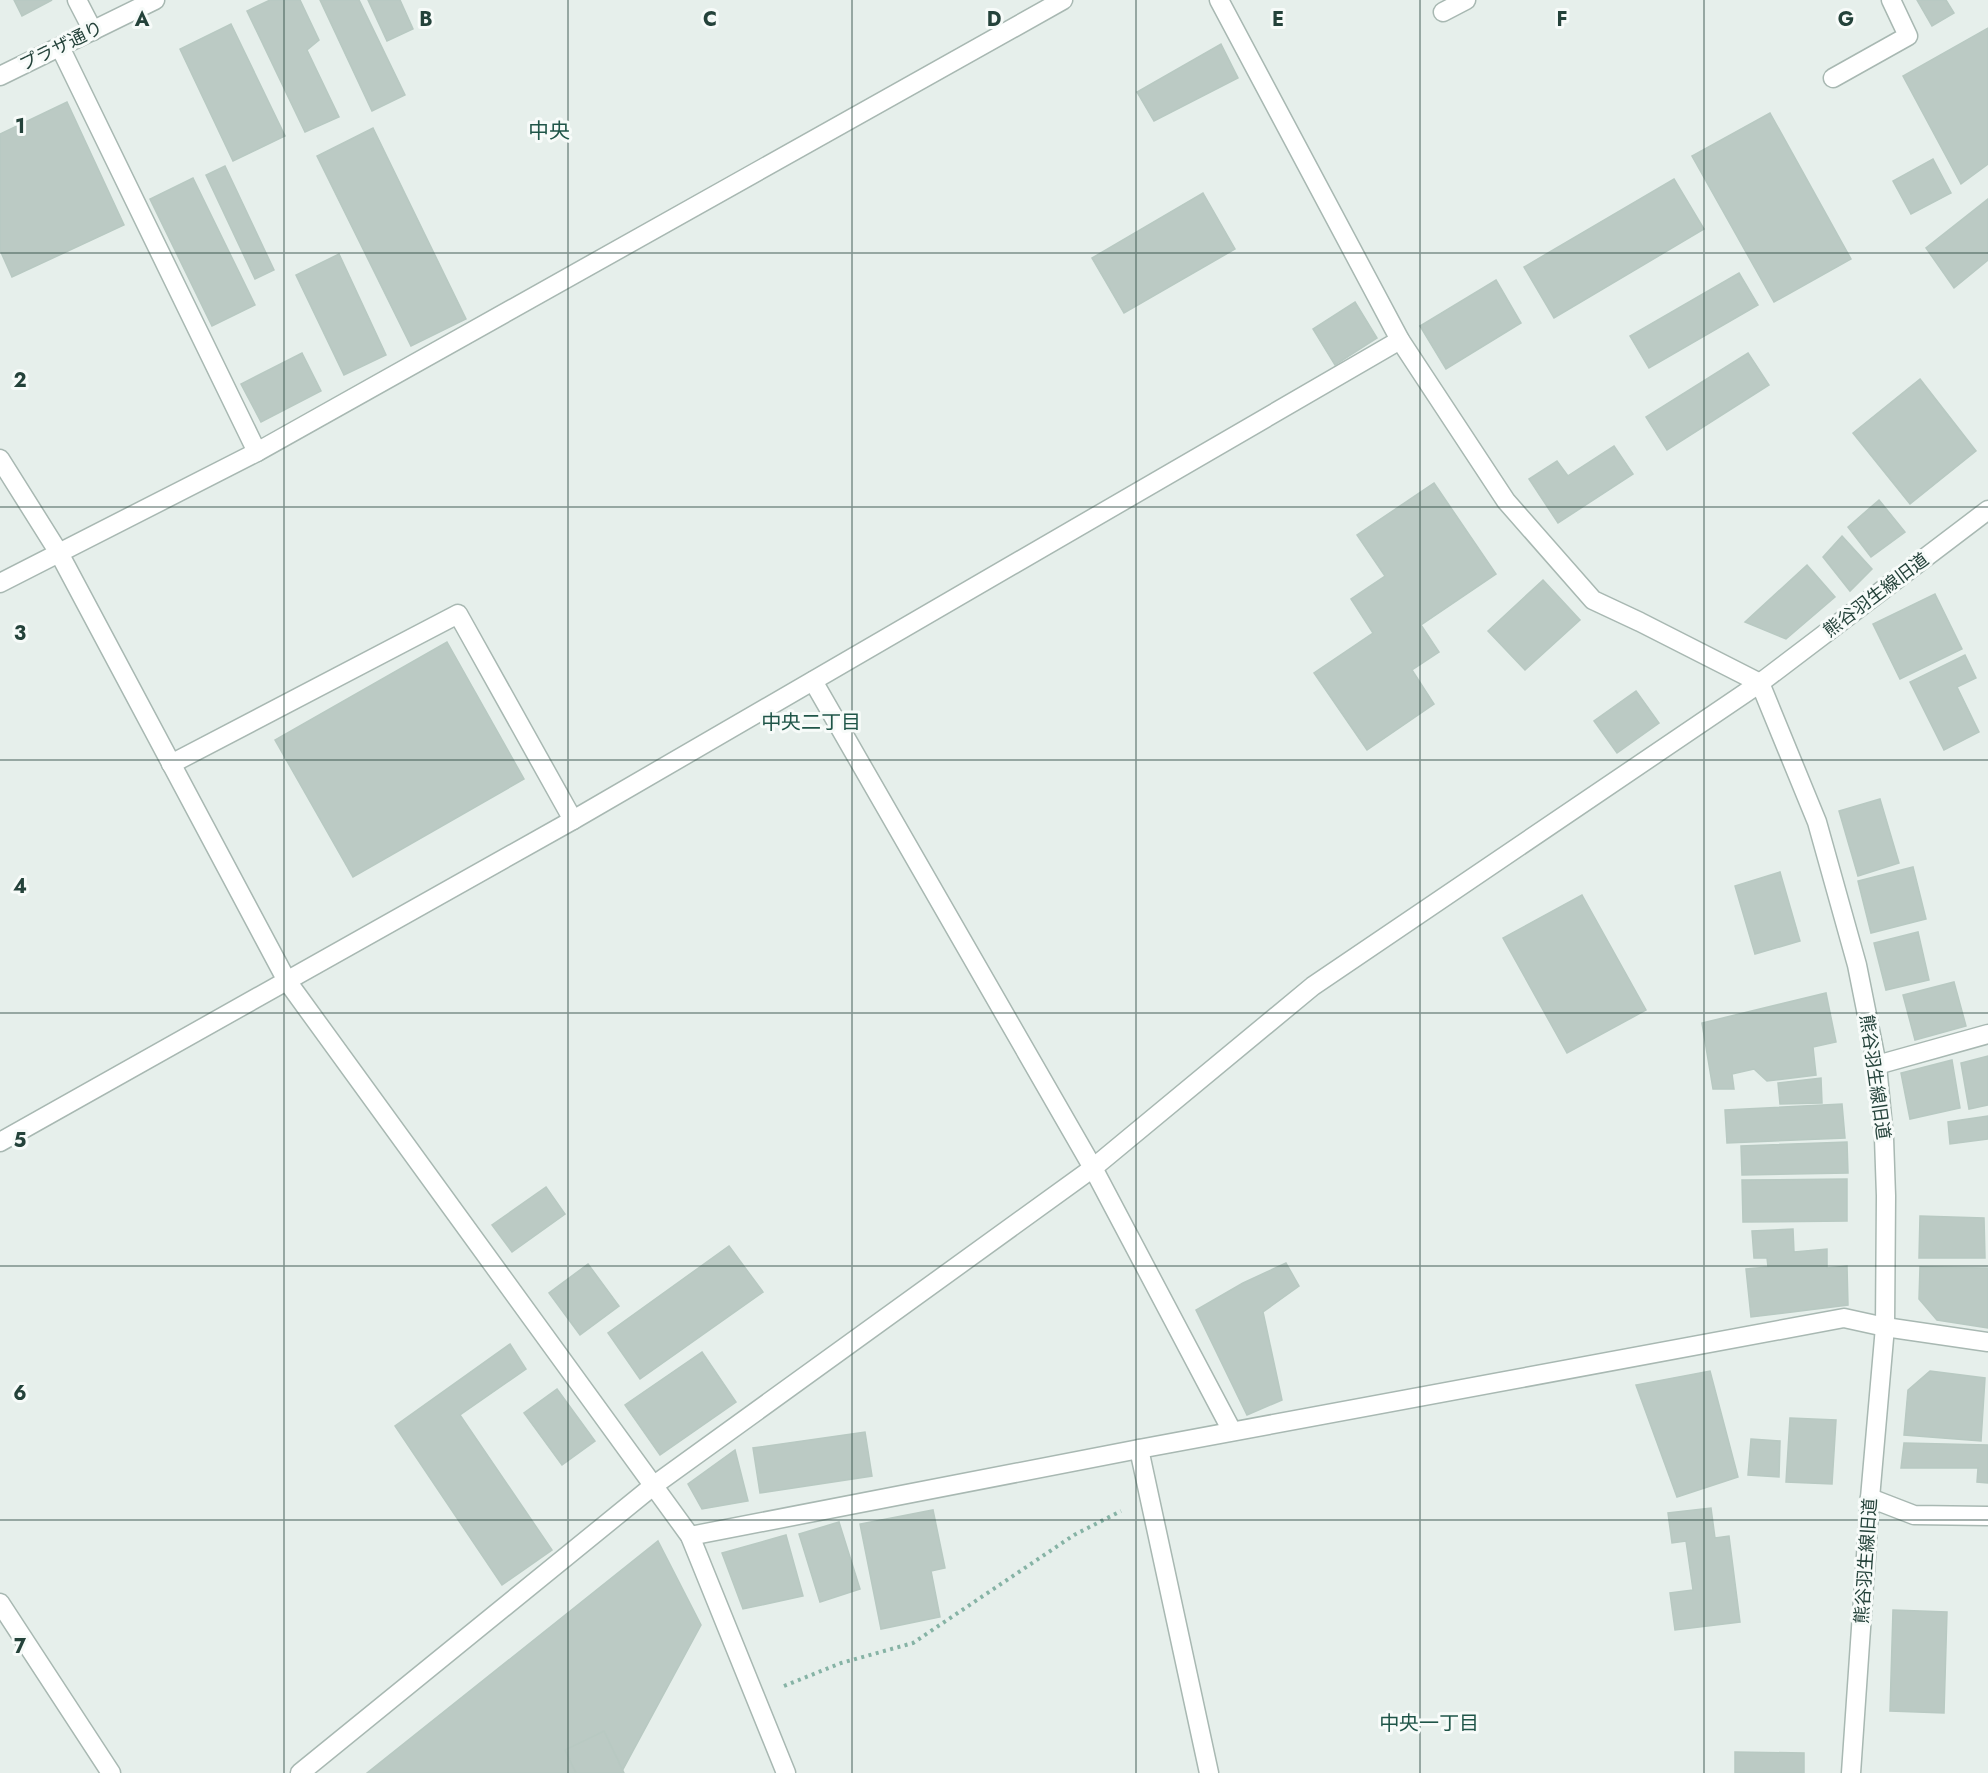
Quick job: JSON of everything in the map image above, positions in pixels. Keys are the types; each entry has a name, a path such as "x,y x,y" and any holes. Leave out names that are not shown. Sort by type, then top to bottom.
{"street":[{"path":"77,0 93,31"},
{"name":"プラザ通り","path":"0,76 155,0"},
{"path":"0,583 257,452 1063,0"},
{"path":"300,1773 653,1486 1094,1168 1312,986 1760,683 1593,600 1506,501 1400,340 1218,0"},
{"path":"1443,12 1466,0"},
{"path":"1833,78 1908,36 1891,0"},
{"path":"60,47 257,452"},
{"path":"0,1142 573,820 1400,340"},
{"path":"0,459 59,553 287,981 690,1536 786,1773"},
{"name":"熊谷羽生線旧道","path":"1851,1773 1870,1498 1885,1327 1884,1137 1877,1065 1857,965 1817,822 1760,683 1988,510"},
{"path":"171,764 458,614 573,820"},
{"path":"813,681 1094,1168 1232,1431"},
{"path":"1877,1065 1988,1034"},
{"path":"690,1536 1232,1431 1844,1318 1885,1327 1988,1342"},
{"path":"1139,1449 1209,1773"},
{"path":"1870,1498 1914,1515 1988,1516"},
{"path":"0,1602 111,1773"}],"path":[{"path":"755,1697 841,1663 913,1642 1074,1535 1149,1497"}],"building":[{"path":"14,0 52,0 22,16"},
{"path":"270,0 300,0 319,40 307,50 339,117 305,132 247,11"},
{"path":"320,0 359,0 405,95 372,111"},
{"path":"368,0 400,0 413,29 387,41"},
{"path":"1917,0 1946,0 1954,13 1932,26"},
{"path":"231,24 285,136 233,161 180,49"},
{"path":"1988,28 1988,164 1961,184 1903,76"},
{"path":"1221,44 1238,78 1154,121 1137,92"},
{"path":"67,102 124,225 12,277 0,250 0,134"},
{"path":"1770,113 1851,259 1774,302 1692,156"},
{"path":"373,128 466,319 411,346 317,156"},
{"path":"1933,159 1951,193 1911,214 1893,181"},
{"path":"225,166 274,270 255,279 206,175"},
{"path":"193,178 255,305 212,326 150,199"},
{"path":"1674,179 1704,229 1554,318 1524,267"},
{"path":"1203,193 1235,249 1124,313 1092,258"},
{"path":"1988,199 1988,260 1954,288 1926,248"},
{"path":"339,254 386,355 344,375 296,275"},
{"path":"1739,273 1758,305 1649,368 1630,336"},
{"path":"1496,280 1521,323 1446,369 1420,326"},
{"path":"1355,302 1377,338 1335,365 1313,329"},
{"path":"302,353 321,391 261,422 241,384"},
{"path":"1748,353 1769,385 1667,450 1646,417"},
{"path":"1920,379 1976,451 1910,504 1853,433"},
{"path":"1614,446 1633,474 1558,523 1529,479 1557,461 1568,476"},
{"path":"1434,483 1496,574 1421,625 1439,652 1412,670 1434,704 1367,750 1314,673 1373,633 1351,599 1385,576 1357,535"},
{"path":"1879,500 1905,532 1871,557 1848,527"},
{"path":"1842,536 1872,569 1850,591 1823,557"},
{"path":"1807,565 1835,597 1786,639 1745,622"},
{"path":"1543,580 1580,620 1525,670 1488,631"},
{"path":"1935,594 1962,649 1900,679 1873,624"},
{"path":"447,642 524,779 353,877 275,740"},
{"path":"1965,655 1976,678 1957,687 1979,732 1944,750 1910,682"},
{"path":"1636,691 1659,723 1617,753 1594,721"},
{"path":"1880,799 1899,863 1858,876 1839,811"},
{"path":"1913,867 1926,919 1871,933 1858,881"},
{"path":"1780,872 1800,941 1755,954 1735,886"},
{"path":"1582,895 1646,1010 1567,1053 1503,938"},
{"path":"1918,932 1929,980 1886,990 1874,943"},
{"path":"1954,982 1966,1026 1915,1040 1903,995"},
{"path":"1826,993 1836,1042 1813,1047 1816,1075 1767,1081 1754,1069 1732,1074 1734,1089 1713,1089 1702,1023"},
{"path":"1988,1056 1988,1105 1969,1109 1961,1063"},
{"path":"1952,1060 1960,1108 1910,1119 1901,1073"},
{"path":"1821,1078 1822,1103 1780,1104 1778,1083"},
{"path":"1842,1104 1845,1138 1727,1143 1725,1110"},
{"path":"1988,1116 1988,1139 1950,1144 1948,1122"},
{"path":"1847,1142 1848,1173 1742,1175 1741,1146"},
{"path":"1847,1179 1847,1221 1743,1222 1742,1180"},
{"path":"546,1187 565,1214 512,1252 492,1225"},
{"path":"1920,1216 1984,1218 1985,1258 1919,1258"},
{"path":"1793,1229 1794,1252 1827,1249 1827,1268 1847,1266 1848,1305 1751,1317 1746,1269 1768,1267 1767,1258 1754,1258 1752,1231"},
{"path":"729,1246 763,1292 640,1379 608,1333"},
{"path":"1286,1263 1299,1286 1263,1312 1282,1400 1247,1415 1196,1310 1243,1283"},
{"path":"588,1264 619,1306 580,1335 549,1293"},
{"path":"1920,1267 1988,1268 1988,1328 1937,1320 1919,1299"},
{"path":"510,1344 526,1369 460,1415 552,1550 502,1585 395,1426"},
{"path":"702,1352 736,1402 660,1455 625,1405"},
{"path":"1710,1371 1738,1477 1677,1497 1636,1385"},
{"path":"1930,1371 1985,1378 1981,1441 1904,1435 1908,1390"},
{"path":"557,1389 595,1441 562,1465 524,1413"},
{"path":"1790,1418 1836,1420 1832,1484 1786,1482"},
{"path":"865,1432 872,1476 760,1493 753,1448"},
{"path":"1751,1439 1780,1441 1779,1477 1748,1475"},
{"path":"1904,1443 1988,1445 1988,1483 1977,1482 1978,1468 1901,1468"},
{"path":"735,1450 748,1501 702,1509 688,1484"},
{"path":"1711,1508 1715,1538 1729,1536 1740,1622 1675,1630 1670,1593 1693,1590 1686,1541 1672,1543 1668,1513"},
{"path":"933,1510 945,1568 931,1571 940,1617 881,1629 860,1524"},
{"path":"839,1522 860,1589 820,1602 799,1534"},
{"path":"786,1535 803,1596 743,1609 722,1553"},
{"path":"658,1541 701,1625 621,1773 367,1773"},
{"path":"1893,1610 1947,1612 1944,1713 1890,1711"},
{"path":"604,1731 624,1773 576,1773 565,1750"},
{"path":"1735,1752 1804,1753 1804,1773 1735,1773"}],"district":[{"name":"中央","path":"549,131"},
{"name":"中央二丁目","path":"811,722"},
{"name":"中央一丁目","path":"1429,1723"}]}
